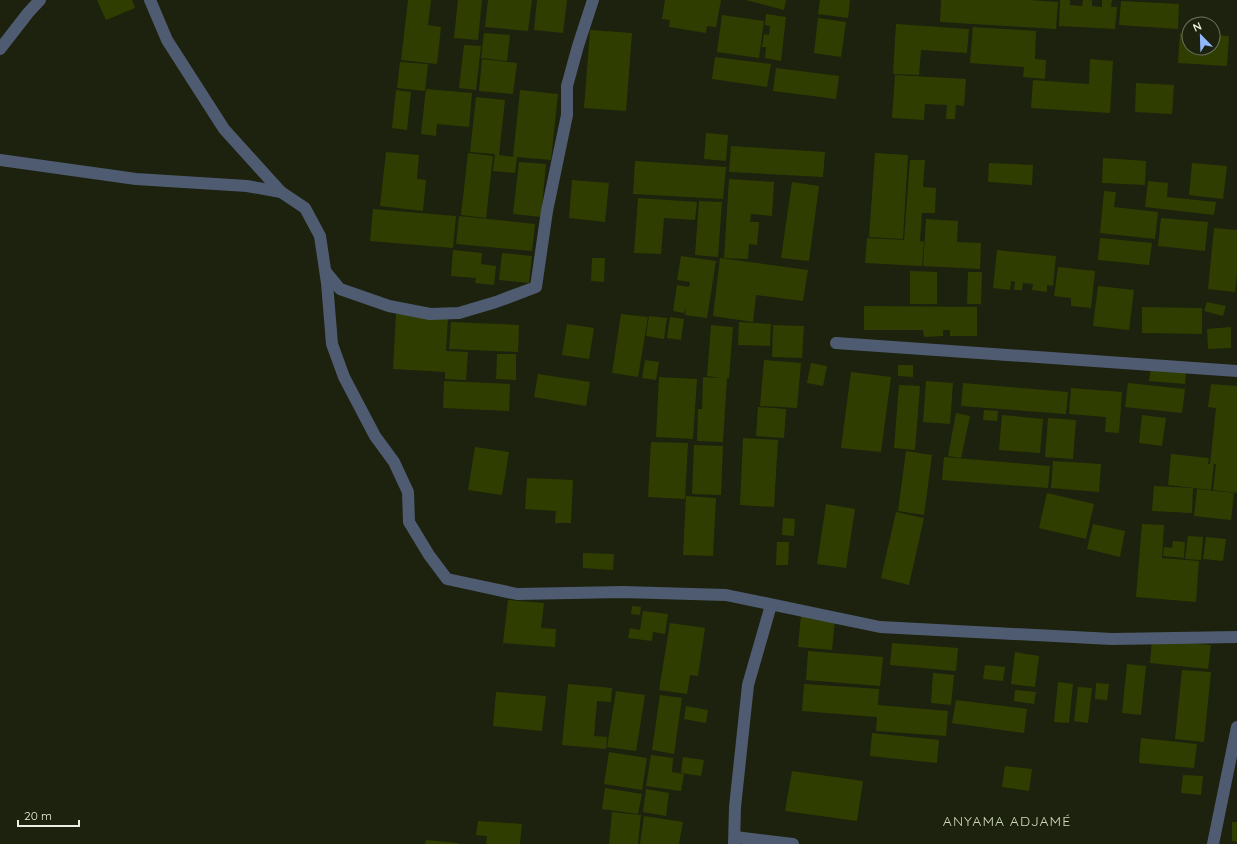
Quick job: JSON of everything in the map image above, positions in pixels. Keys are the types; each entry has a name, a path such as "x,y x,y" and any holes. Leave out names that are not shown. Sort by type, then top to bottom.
{"street":[{"path":"0,49 40,0"},
{"path":"150,0 166,40 224,129 281,192 305,208 320,236 328,283 332,344 344,377 375,436 394,462 408,492 409,522 429,555 447,579 517,594 623,592 726,595 880,628 1112,639 1237,638"},
{"path":"326,271 340,290 389,306 430,314 459,313 496,302 536,286 547,211 567,114 567,86 593,0"},
{"path":"0,160 136,179 247,186 281,192"},
{"path":"836,343 1237,371"},
{"path":"771,605 748,685 735,807 735,841 793,844"},
{"path":"1213,844 1237,727"}],"building":[{"path":"97,0 132,0 135,8 106,20"},
{"path":"408,0 431,0 428,25 441,27 437,64 401,60"},
{"path":"458,0 482,0 478,40 454,38"},
{"path":"488,0 532,0 528,31 485,27"},
{"path":"537,0 567,0 563,33 534,30"},
{"path":"665,0 721,0 716,27 707,26 706,33 669,27 670,20 662,19"},
{"path":"746,0 786,0 784,10"},
{"path":"820,0 850,0 848,18 818,14"},
{"path":"941,0 1030,0 1058,2 1056,29 940,22"},
{"path":"1060,0 1070,0 1070,5 1082,6 1083,0 1092,0 1092,6 1102,7 1102,0 1112,0 1111,7 1117,7 1115,29 1059,26"},
{"path":"1121,1 1179,4 1178,29 1119,25"},
{"path":"766,14 786,17 781,61 765,58 766,47 762,47 764,34 769,35 770,26 765,25"},
{"path":"722,15 764,21 759,58 717,52"},
{"path":"818,18 846,22 841,57 814,53"},
{"path":"896,24 969,29 967,53 921,50 919,75 893,74"},
{"path":"973,27 1036,31 1035,59 1046,60 1045,79 1023,77 1024,67 970,63"},
{"path":"590,30 632,33 626,111 584,108"},
{"path":"484,33 510,35 507,61 481,58"},
{"path":"1180,33 1181,56 1221,56 1221,36 1229,36 1227,66 1178,63"},
{"path":"464,45 481,46 476,90 459,88"},
{"path":"715,57 771,64 767,87 712,79"},
{"path":"482,59 517,63 513,94 479,91"},
{"path":"1090,59 1113,61 1110,113 1031,108 1033,80 1089,84"},
{"path":"400,62 428,64 425,91 397,88"},
{"path":"776,68 839,76 836,99 773,91"},
{"path":"895,75 966,79 964,106 956,105 955,119 946,119 947,105 925,104 924,120 892,118"},
{"path":"1136,83 1174,85 1172,114 1135,112"},
{"path":"426,89 472,93 469,127 437,124 436,136 421,134"},
{"path":"396,90 411,92 407,130 392,128"},
{"path":"520,90 558,94 551,160 517,157 515,173 493,171 495,154 470,152 476,97 505,100 499,155 513,157"},
{"path":"706,133 728,135 726,161 704,159"},
{"path":"731,146 825,152 823,177 729,172"},
{"path":"386,152 419,155 417,179 426,180 423,211 380,206"},
{"path":"468,153 493,156 486,218 461,215"},
{"path":"875,153 908,155 903,239 869,237"},
{"path":"1103,158 1146,161 1145,185 1102,183"},
{"path":"910,160 925,160 923,187 936,188 935,213 922,213 920,241 924,242 922,266 865,263 867,238 904,240"},
{"path":"635,161 726,167 723,199 633,194"},
{"path":"519,162 546,164 541,217 513,214"},
{"path":"989,163 1033,165 1032,185 988,182"},
{"path":"1192,163 1227,166 1223,199 1189,195"},
{"path":"729,179 774,182 772,216 751,214 750,222 759,222 757,245 749,244 748,259 724,258"},
{"path":"572,180 609,183 605,222 569,218"},
{"path":"1148,181 1168,183 1167,197 1216,202 1214,215 1145,207"},
{"path":"792,182 819,186 809,261 781,258"},
{"path":"1104,191 1116,192 1114,207 1158,212 1155,239 1100,233"},
{"path":"638,198 697,202 695,220 664,218 661,254 634,253"},
{"path":"699,201 722,202 718,257 695,255"},
{"path":"373,209 456,216 453,248 370,241"},
{"path":"459,216 535,224 532,251 456,244"},
{"path":"1161,218 1208,222 1205,251 1158,246"},
{"path":"926,219 958,221 957,242 981,243 980,269 923,266"},
{"path":"1214,228 1237,230 1237,274 1235,292 1208,289"},
{"path":"1100,238 1152,243 1149,265 1098,260"},
{"path":"453,250 482,253 481,264 496,266 494,285 475,283 476,278 451,276"},
{"path":"997,250 1056,256 1053,286 1047,285 1047,292 1032,290 1033,284 1023,283 1022,290 1014,290 1015,282 1011,281 1010,290 993,288"},
{"path":"502,253 532,256 529,283 499,280"},
{"path":"681,256 716,261 707,318 685,315 686,307 684,313 673,311 677,285 689,287 690,282 677,280"},
{"path":"592,258 605,258 604,282 591,281"},
{"path":"720,258 808,270 803,301 756,295 753,322 713,316"},
{"path":"1058,267 1095,271 1091,308 1071,306 1071,298 1054,296"},
{"path":"910,271 937,272 937,304 910,304"},
{"path":"968,272 982,272 981,304 967,304"},
{"path":"1098,286 1134,290 1129,330 1093,326"},
{"path":"1207,302 1226,306 1223,316 1204,311"},
{"path":"864,306 977,307 977,336 950,336 950,330 943,330 943,336 924,337 923,330 864,330"},
{"path":"1142,307 1202,308 1202,334 1142,333"},
{"path":"396,314 448,317 446,351 468,352 466,380 445,379 445,372 393,369"},
{"path":"621,314 648,317 638,377 612,373"},
{"path":"649,316 667,318 664,339 646,336"},
{"path":"670,317 684,319 681,340 667,338"},
{"path":"451,322 519,325 518,352 449,349"},
{"path":"739,322 771,324 770,346 738,345"},
{"path":"567,324 594,328 589,359 562,355"},
{"path":"711,325 733,327 729,378 727,378 723,442 697,441 698,409 702,409 703,377 723,378 707,376"},
{"path":"773,325 804,326 802,358 772,357"},
{"path":"1231,327 1231,348 1208,349 1207,329"},
{"path":"497,354 516,354 516,380 496,379"},
{"path":"645,360 659,362 656,380 642,378"},
{"path":"764,360 801,363 797,408 760,406"},
{"path":"811,363 827,366 823,386 807,383"},
{"path":"898,365 913,365 913,377 898,376"},
{"path":"1151,368 1186,372 1185,384 1149,381"},
{"path":"851,372 891,377 881,452 841,448"},
{"path":"538,374 590,382 586,406 534,397"},
{"path":"659,377 697,379 693,439 656,437"},
{"path":"444,381 510,384 509,411 443,408"},
{"path":"926,381 953,383 950,424 923,422"},
{"path":"963,383 1068,392 1066,414 961,406"},
{"path":"1128,383 1185,389 1182,413 1125,407"},
{"path":"1211,384 1237,386 1237,493 1213,490 1216,464 1214,464 1211,490 1168,485 1171,454 1209,458 1208,464 1210,464 1216,408 1208,407"},
{"path":"899,385 920,386 915,450 894,448"},
{"path":"1071,388 1122,392 1119,433 1105,432 1106,417 1069,414"},
{"path":"758,407 786,409 784,438 756,436"},
{"path":"984,410 998,411 997,421 983,420"},
{"path":"956,413 970,416 961,458 948,456"},
{"path":"1002,415 1043,419 1040,453 999,450"},
{"path":"1142,415 1166,418 1162,446 1139,443"},
{"path":"1048,418 1076,420 1073,459 1045,457"},
{"path":"743,438 778,440 774,507 740,505"},
{"path":"651,442 688,443 685,499 648,497"},
{"path":"694,445 723,446 721,495 692,494"},
{"path":"475,447 509,452 502,495 468,490"},
{"path":"906,451 932,455 924,515 898,511"},
{"path":"944,457 1050,466 1048,488 942,480"},
{"path":"1053,461 1101,464 1099,492 1051,488"},
{"path":"527,478 573,480 571,523 555,523 556,511 525,509"},
{"path":"1154,486 1193,488 1192,513 1152,511"},
{"path":"1197,489 1234,493 1231,520 1194,516"},
{"path":"1047,493 1094,504 1086,539 1039,528"},
{"path":"686,496 716,498 713,556 683,555"},
{"path":"826,504 855,509 846,568 817,564"},
{"path":"896,512 924,518 909,585 881,578"},
{"path":"783,518 795,519 794,536 782,535"},
{"path":"1093,524 1125,531 1120,557 1087,549"},
{"path":"1142,524 1164,525 1162,558 1199,561 1196,602 1136,597"},
{"path":"1188,536 1203,537 1201,560 1185,559"},
{"path":"1206,537 1226,539 1223,561 1203,559"},
{"path":"1173,541 1185,542 1184,558 1163,556 1164,547 1172,548"},
{"path":"777,542 789,542 788,565 776,565"},
{"path":"583,553 614,554 613,570 583,568"},
{"path":"508,600 544,603 541,628 556,629 555,647 503,643"},
{"path":"632,606 641,607 640,615 631,614"},
{"path":"643,611 668,614 665,634 653,632 652,641 628,638 630,628 640,630"},
{"path":"801,615 835,619 832,650 798,647"},
{"path":"670,623 705,628 698,676 690,675 687,694 659,690"},
{"path":"1152,640 1211,645 1208,669 1150,663"},
{"path":"892,643 958,648 956,671 890,665"},
{"path":"808,651 883,657 880,686 806,680"},
{"path":"1015,652 1039,656 1035,687 1011,684"},
{"path":"1127,664 1146,666 1141,715 1122,713"},
{"path":"985,665 1005,667 1003,681 983,679"},
{"path":"1182,670 1211,672 1204,742 1175,739"},
{"path":"933,673 954,675 951,705 931,703"},
{"path":"1058,682 1073,684 1069,723 1054,722"},
{"path":"1096,683 1109,684 1107,700 1095,699"},
{"path":"568,684 612,688 611,702 597,701 594,736 607,737 606,749 562,745"},
{"path":"804,684 879,689 878,705 948,711 946,736 876,731 877,717 802,711"},
{"path":"1078,687 1092,688 1088,723 1074,721"},
{"path":"1015,690 1036,692 1034,704 1014,701"},
{"path":"616,691 645,695 636,751 607,747"},
{"path":"496,692 546,696 542,731 493,726"},
{"path":"660,695 682,698 674,754 652,750"},
{"path":"956,700 1027,709 1024,733 952,723"},
{"path":"686,706 708,710 706,723 684,719"},
{"path":"872,733 939,740 937,763 870,756"},
{"path":"1141,738 1197,744 1194,768 1139,763"},
{"path":"609,752 647,758 642,790 604,784"},
{"path":"651,755 673,758 672,772 684,774 681,791 646,786"},
{"path":"683,757 704,760 701,776 681,773"},
{"path":"1005,766 1032,769 1029,791 1002,787"},
{"path":"792,771 863,781 857,821 785,811"},
{"path":"1183,775 1203,776 1201,795 1181,793"},
{"path":"605,788 642,794 638,814 602,809"},
{"path":"646,789 669,793 666,816 643,812"},
{"path":"612,812 641,815 638,844 609,844"},
{"path":"644,816 683,822 679,844 640,844"},
{"path":"478,821 522,824 520,844 486,844 487,836 476,835"},
{"path":"1232,822 1237,822 1237,842 1232,841"},
{"path":"426,840 458,843 458,844 425,844"}],"district":[{"name":"ANYAMA ADJAMÉ","path":"1007,821"}]}
